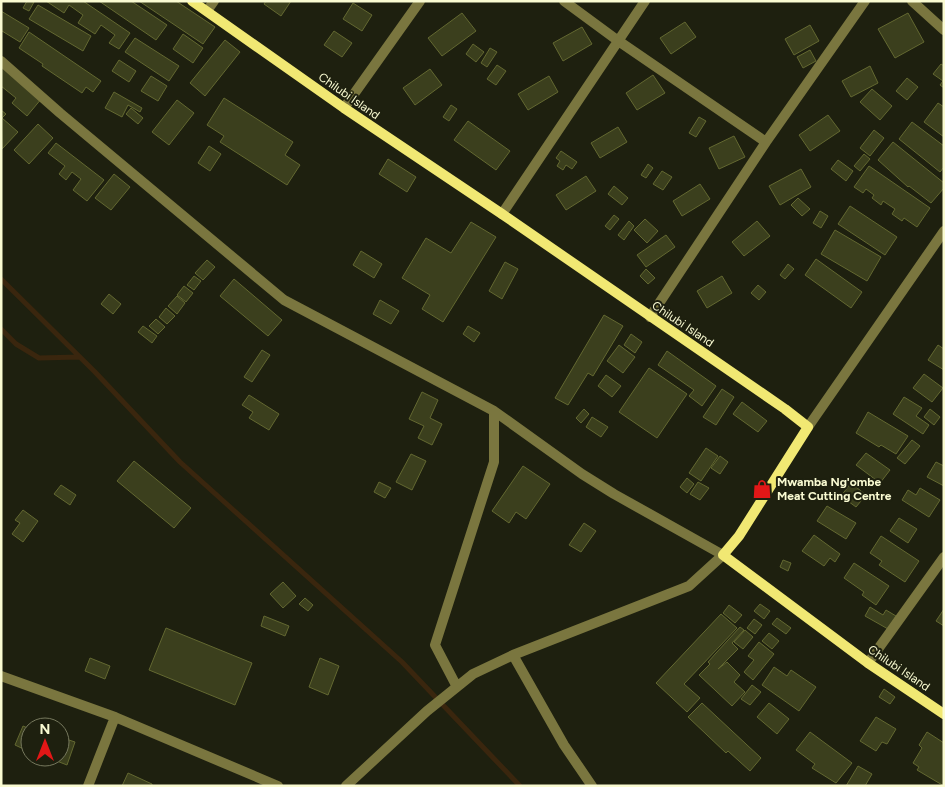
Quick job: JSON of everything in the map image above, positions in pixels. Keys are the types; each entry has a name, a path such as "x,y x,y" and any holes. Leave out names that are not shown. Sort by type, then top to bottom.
{"street":[{"name":"Chilubi Island","path":"192,1 344,108 502,214 785,409 808,427"},
{"path":"207,11 214,1"},
{"path":"344,108 420,1"},
{"path":"564,1 617,40 766,142"},
{"path":"502,214 617,40 645,1"},
{"path":"650,317 766,142 866,1"},
{"path":"912,1 944,30"},
{"path":"1,61 60,113 284,300 494,411 598,484 723,555"},
{"path":"346,786 426,712 473,674 513,655 689,586 723,555 739,536 808,427 944,231"},
{"path":"453,690 435,645 494,462 494,411"},
{"name":"Chilubi Island","path":"723,555 868,663 944,714"},
{"path":"868,663 944,557"},
{"path":"513,655 564,745 592,786"},
{"path":"1,676 115,717 278,786"},
{"path":"88,786 115,717"}],"building":[{"path":"27,1 34,2 29,11 23,8"},
{"path":"46,1 83,1 130,33 119,49 109,43 115,35 101,25 95,34 78,23 83,15 69,5 64,13"},
{"path":"99,1 131,1 167,25 156,40"},
{"path":"139,1 176,1 215,27 203,44"},
{"path":"266,1 291,1 281,16 264,4"},
{"path":"353,3 372,15 362,31 343,19"},
{"path":"38,5 91,36 83,51 29,19"},
{"path":"1,11 29,28 20,42 1,32"},
{"path":"462,13 476,31 442,56 428,38"},
{"path":"908,13 924,42 895,58 878,29"},
{"path":"685,22 696,37 671,54 660,38"},
{"path":"810,25 819,41 794,55 785,39"},
{"path":"582,27 592,44 563,61 553,43"},
{"path":"334,31 352,43 342,57 324,45"},
{"path":"29,32 101,81 93,92 86,87 82,93 19,48"},
{"path":"183,34 203,48 193,63 173,49"},
{"path":"135,38 179,66 169,81 125,52"},
{"path":"225,40 240,52 205,96 190,83"},
{"path":"473,44 484,52 476,62 466,54"},
{"path":"490,48 497,52 487,67 481,63"},
{"path":"810,50 816,61 803,68 797,57"},
{"path":"119,60 136,71 129,82 112,71"},
{"path":"1,64 42,98 27,116 12,103 16,98 1,86"},
{"path":"941,64 944,66 944,88 940,85 943,81 933,74"},
{"path":"497,65 506,71 496,85 487,79"},
{"path":"870,66 878,83 851,97 842,81"},
{"path":"430,69 442,85 415,105 403,88"},
{"path":"653,75 665,93 637,110 626,93"},
{"path":"151,76 167,86 158,101 141,91"},
{"path":"549,76 558,92 528,110 518,94"},
{"path":"907,78 918,87 907,100 896,91"},
{"path":"872,89 892,106 880,120 860,102"},
{"path":"114,92 142,108 140,112 128,105 122,117 105,108"},
{"path":"224,98 293,142 285,155 300,165 287,185 220,142 224,136 207,125"},
{"path":"177,100 194,113 169,145 152,132"},
{"path":"938,103 944,107 944,137 924,122"},
{"path":"451,105 457,109 449,121 443,117"},
{"path":"131,108 143,118 138,124 126,114"},
{"path":"1,110 6,114 2,118 18,132 2,149"},
{"path":"828,115 840,131 810,151 799,135"},
{"path":"699,117 706,121 696,137 689,133"},
{"path":"468,121 510,151 496,170 454,140"},
{"path":"912,122 944,146 944,167 940,172 899,139"},
{"path":"38,124 53,138 29,164 14,150"},
{"path":"618,127 627,142 600,158 591,143"},
{"path":"874,130 884,138 870,156 860,148"},
{"path":"734,136 745,157 719,169 709,148"},
{"path":"893,142 944,183 944,188 931,203 908,187 878,160"},
{"path":"56,143 104,180 87,201 73,190 81,179 72,172 66,180 59,174 65,166 48,153"},
{"path":"209,146 221,154 210,171 198,163"},
{"path":"561,151 577,162 572,169 566,165 563,170 557,166 560,161 556,158"},
{"path":"864,154 870,159 860,171 854,166"},
{"path":"388,159 416,177 407,192 379,174"},
{"path":"838,160 853,171 846,181 831,169"},
{"path":"648,164 653,168 646,178 641,175"},
{"path":"869,166 930,208 917,227 904,218 902,221 892,214 895,209 883,201 881,205 872,198 874,195 866,189 863,193 854,187"},
{"path":"801,169 811,187 780,205 769,186"},
{"path":"662,171 672,177 663,190 653,184"},
{"path":"114,174 130,187 111,210 95,198"},
{"path":"586,176 596,191 566,210 556,195"},
{"path":"700,184 710,199 682,216 673,201"},
{"path":"614,186 628,198 622,205 608,194"},
{"path":"798,198 810,209 802,216 791,205"},
{"path":"850,206 897,237 885,255 838,224"},
{"path":"820,211 828,216 821,228 813,223"},
{"path":"614,215 619,219 610,230 605,226"},
{"path":"645,219 658,231 647,243 634,230"},
{"path":"629,221 634,226 624,240 618,235"},
{"path":"757,221 770,236 744,256 732,242"},
{"path":"471,222 496,237 443,322 422,309 430,295 402,278 426,238 451,253"},
{"path":"835,230 881,257 867,281 821,254"},
{"path":"666,235 675,247 646,267 637,255"},
{"path":"361,251 382,264 374,278 353,265"},
{"path":"816,259 862,292 851,308 805,275"},
{"path":"207,260 215,267 203,280 195,273"},
{"path":"505,262 518,269 502,299 489,291"},
{"path":"788,264 794,269 785,279 780,275"},
{"path":"646,269 655,278 648,284 640,276"},
{"path":"194,276 201,281 194,290 187,285"},
{"path":"722,276 732,293 707,308 697,291"},
{"path":"234,279 282,320 268,336 220,296"},
{"path":"758,285 766,292 759,300 751,293"},
{"path":"184,286 193,293 186,302 177,295"},
{"path":"109,294 121,304 113,314 101,304"},
{"path":"177,296 185,303 177,314 168,306"},
{"path":"380,300 399,311 391,324 373,314"},
{"path":"166,308 175,316 167,324 159,317"},
{"path":"604,315 623,326 593,376 588,373 568,405 555,398"},
{"path":"156,319 165,327 158,334 149,326"},
{"path":"143,326 157,336 152,343 138,332"},
{"path":"468,326 480,333 474,342 463,334"},
{"path":"631,334 642,342 635,353 624,345"},
{"path":"619,345 635,357 623,373 607,361"},
{"path":"938,345 944,349 944,370 928,360"},
{"path":"262,350 270,355 252,382 244,377"},
{"path":"667,351 716,386 702,406 689,396 694,390 658,365"},
{"path":"649,368 687,394 657,438 619,412"},
{"path":"924,374 943,388 932,402 913,388"},
{"path":"606,375 621,386 612,397 598,386"},
{"path":"722,389 734,397 716,425 703,417"},
{"path":"422,392 438,400 430,418 442,424 432,445 418,438 424,426 409,419"},
{"path":"249,395 279,414 269,430 249,418 253,412 242,405"},
{"path":"904,397 922,408 916,416 929,425 923,434 893,414"},
{"path":"742,402 767,421 758,432 733,414"},
{"path":"584,409 589,414 581,423 576,418"},
{"path":"930,409 940,417 934,425 924,417"},
{"path":"868,412 908,436 896,454 881,445 879,447 856,433"},
{"path":"592,417 608,427 601,437 586,427"},
{"path":"912,440 920,446 905,464 897,458"},
{"path":"706,448 718,456 701,481 689,473"},
{"path":"866,453 890,470 880,483 856,465"},
{"path":"411,454 426,461 412,490 396,482"},
{"path":"720,456 728,462 720,474 711,468"},
{"path":"134,461 191,508 174,528 117,481"},
{"path":"936,462 944,466 944,486 927,477"},
{"path":"523,466 550,484 526,519 516,512 509,523 492,511"},
{"path":"687,478 694,484 687,493 680,487"},
{"path":"379,482 391,488 385,498 374,492"},
{"path":"698,482 709,488 700,500 690,494"},
{"path":"851,483 866,495 856,507 841,496"},
{"path":"61,485 76,495 70,505 54,494"},
{"path":"920,488 940,500 929,517 902,500 908,490 916,495"},
{"path":"827,506 856,523 846,539 817,521"},
{"path":"23,510 38,521 23,542 12,534 20,523 15,520"},
{"path":"899,518 917,529 908,543 890,531"},
{"path":"584,523 596,531 581,552 569,545"},
{"path":"814,535 840,554 835,562 830,558 824,566 802,551"},
{"path":"881,536 919,561 905,582 879,565 882,561 870,553"},
{"path":"783,560 791,563 788,571 780,567"},
{"path":"854,563 889,586 876,605 862,595 864,592 844,578"},
{"path":"283,582 296,596 283,608 270,594"},
{"path":"305,598 313,605 308,611 299,604"},
{"path":"760,604 770,611 764,619 754,611"},
{"path":"729,605 742,615 735,623 723,613"},
{"path":"870,607 883,615 886,610 896,616 888,629 865,616"},
{"path":"944,609 944,626 936,621"},
{"path":"721,614 737,628 684,684 700,698 687,712 656,683"},
{"path":"264,616 289,626 285,636 261,626"},
{"path":"777,618 791,628 786,634 772,624"},
{"path":"754,619 762,625 755,634 747,628"},
{"path":"740,627 744,630 732,643 738,649 718,669 727,662 740,675 734,682 745,692 732,706 699,675 710,664 708,662"},
{"path":"166,628 252,663 235,705 149,670"},
{"path":"745,630 753,637 743,649 734,642"},
{"path":"769,633 779,641 772,649 762,641"},
{"path":"759,642 774,654 753,680 744,672 754,660 748,656"},
{"path":"90,658 110,666 105,679 85,671"},
{"path":"320,658 339,666 328,695 309,687"},
{"path":"774,667 787,676 791,670 816,687 799,711 762,685"},
{"path":"752,685 761,692 750,705 741,699"},
{"path":"884,689 895,697 890,704 879,697"},
{"path":"702,703 761,758 750,771 728,751 726,753 688,717"},
{"path":"769,703 789,719 777,734 757,717"},
{"path":"876,717 896,729 887,744 882,742 876,751 860,741"},
{"path":"810,732 852,763 836,783 812,768 815,764 796,750"},
{"path":"927,732 944,743 944,786 917,770 919,767 913,763 922,748 919,745"},
{"path":"20,733 20,747 15,745"},
{"path":"70,740 75,742 70,756"},
{"path":"858,766 872,774 865,786 846,786"},
{"path":"128,773 152,784 152,786 122,786"}],"waterway":[{"path":"1,279 95,372 180,462 402,662 520,786"},
{"path":"1,329 16,344 39,358 79,357"}],"place":[{"name":"Mwamba Ng'ombe Meat Cutting Centre","path":"762,489"}]}
